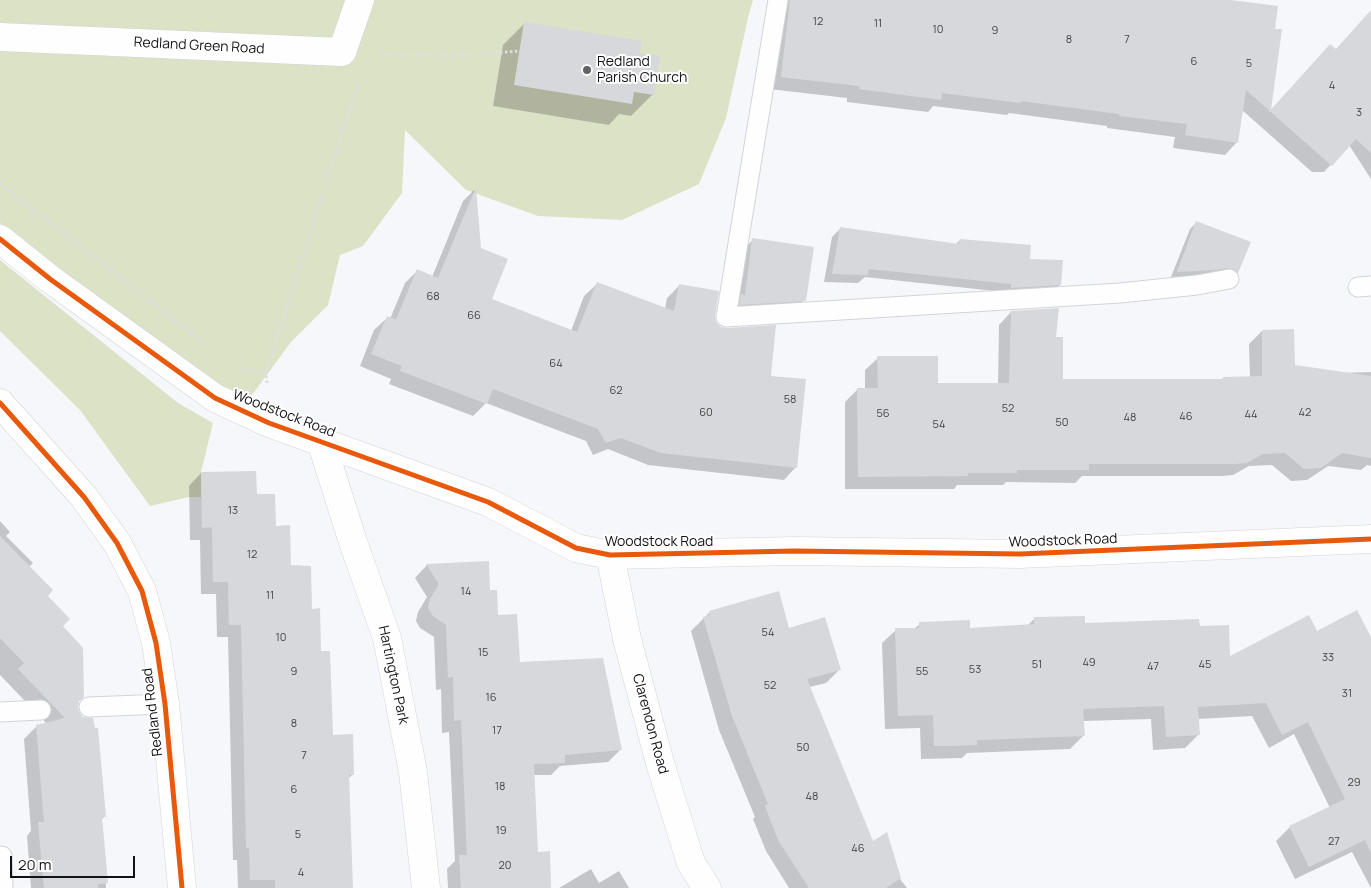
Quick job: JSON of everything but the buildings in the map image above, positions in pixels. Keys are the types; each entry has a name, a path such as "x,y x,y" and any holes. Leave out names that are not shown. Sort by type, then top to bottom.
{"street":[{"path":"342,52 360,0"},
{"name":"Redland Green Road","path":"0,36 342,52"},
{"name":"Woodstock Road","path":"0,239 50,279 215,398 269,423 488,502 576,548 610,555 794,552 1020,554 1371,539"},
{"name":"Redland Road","path":"0,403 84,497 117,543 142,591 156,643 165,704 182,888"},
{"name":"Hartington Park","path":"321,441 353,542 387,638 413,772 426,888"},
{"name":"Clarendon Road","path":"610,555 627,639 660,763 692,863 707,888"}],"lane":[{"path":"778,0 726,316 1120,293 1197,285 1229,279"},
{"path":"89,707 165,704"},
{"path":"0,712 41,710"},
{"path":"2,856 4,888"}],"path":[{"path":"342,52 464,55 520,52"},
{"path":"269,423 266,373 359,82"},
{"path":"0,184 205,343"},
{"path":"237,368 266,373"}],"green space":[{"path":"0,0 753,0 726,118 699,184 622,220 538,216 466,190 405,130 402,193 363,246 340,255 328,305 291,342 249,399 228,391 31,249 0,223"},
{"path":"0,260 178,403 213,423 201,472 201,497 189,497 150,506 80,410 0,331"}],"cycle path":[{"path":"0,239 50,279 215,398 269,423 488,502 576,548 610,555 794,551 1020,554 1371,539"},
{"path":"0,403 84,497 117,543 142,591 156,643 165,704 182,888"}],"place":[{"name":"Redland Parish Church","path":"587,70"}]}
